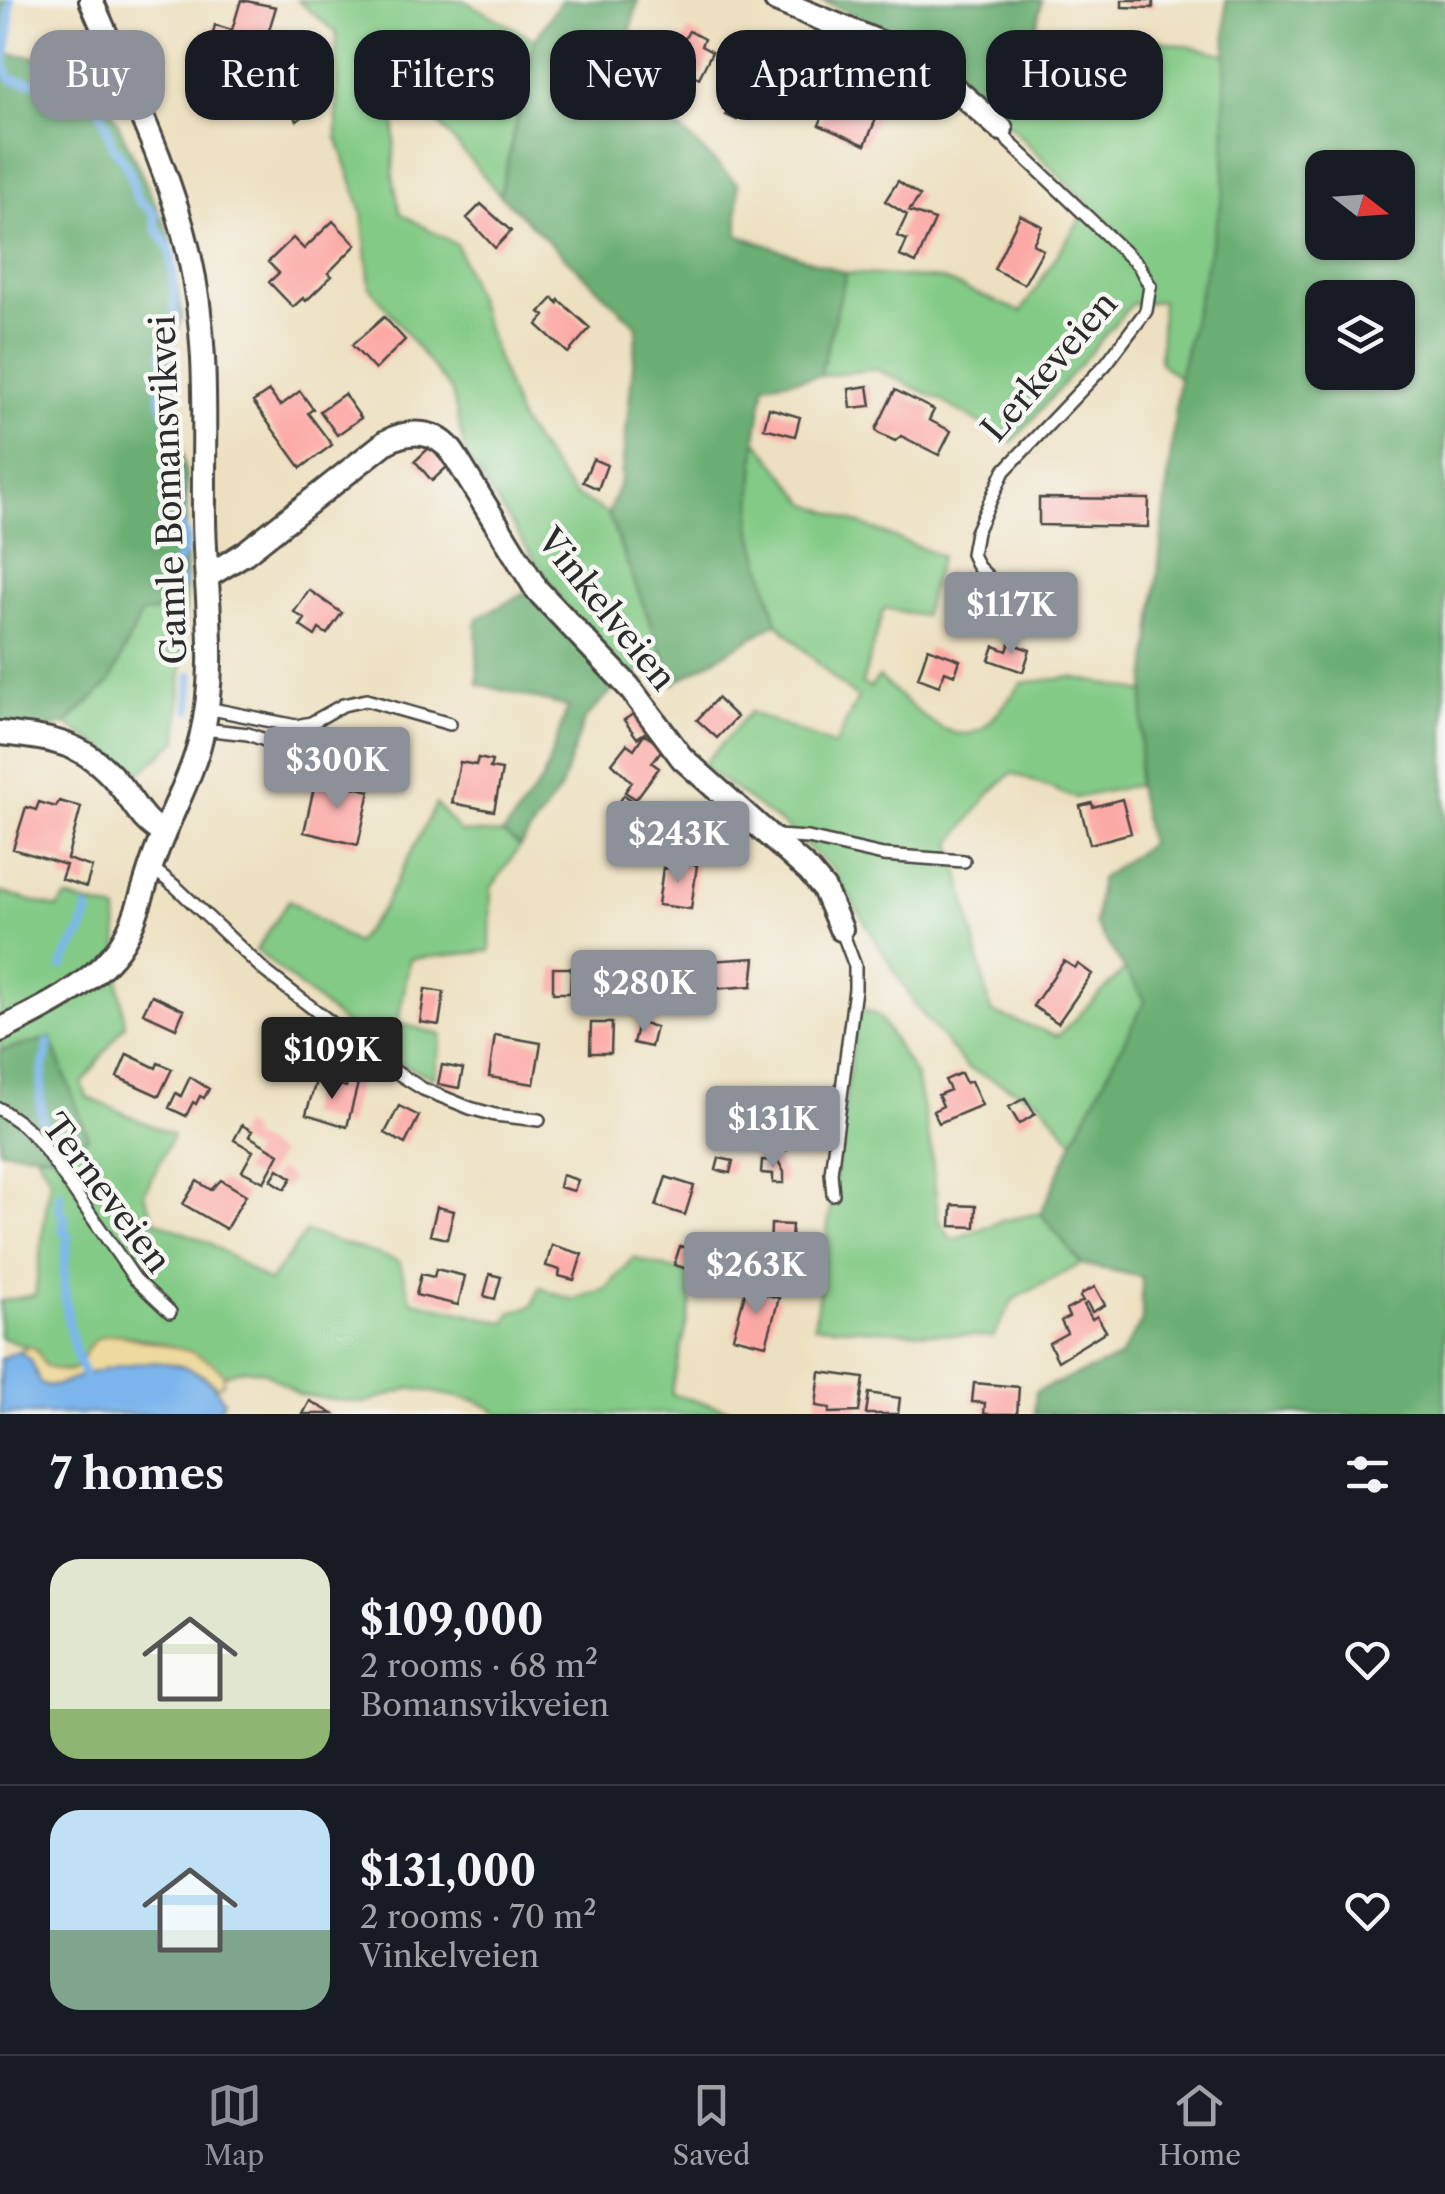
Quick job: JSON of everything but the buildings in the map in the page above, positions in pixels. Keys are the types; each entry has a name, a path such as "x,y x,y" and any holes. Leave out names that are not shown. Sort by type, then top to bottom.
{"street":[{"name":"Gamle Bomansvikvei","path":"0,1030 74,988 116,952 131,928 205,718 210,640 204,515 204,349 189,252 160,163 91,0"},
{"name":"Lerkeveien","path":"776,0 922,60 1000,130"},
{"name":"Vinkelveien","path":"208,576 246,553 386,442 414,432 440,440 454,453 546,601 629,687 682,758 824,889 841,928"},
{"path":"0,733 55,738 91,754 115,777 151,827 162,832"}],"lane":[{"name":"Lerkeveien","path":"1000,130 1139,266 1150,286 1141,319 1106,364 1004,471 972,546 978,566 988,578 1020,598"},
{"path":"205,718 296,726 343,705 366,700 450,724"},
{"path":"205,718 368,777"},
{"path":"772,837 808,838 883,855 964,862"},
{"path":"150,867 266,972 340,1032 423,1090 495,1115 539,1120"},
{"path":"833,1194 831,1174 855,966 841,928"},
{"name":"Terneveien","path":"0,1110 40,1142 135,1279 170,1312"}],"green space":[{"path":"0,0 5,0 10,54 30,56 30,120 116,120 170,235 182,316 170,354 186,480 185,607 141,614 110,682 66,724 0,741"},
{"path":"297,0 463,0 517,30 354,30 354,120 395,120 393,176 400,213 457,245 520,422 572,493 608,514 674,683 647,668 617,685 466,455 452,392 370,287 362,212 337,137 334,30"},
{"path":"561,0 638,0 630,30 550,30 550,120 671,120 738,184 738,235 846,273 820,376 765,384 756,439 751,526 777,623 674,683 608,514 621,480 637,326 500,195 517,120 530,120 530,62 535,40"},
{"path":"821,0 1042,0 1035,30 986,30 984,100 966,83 966,30 888,30"},
{"path":"1226,0 1445,0 1445,1414 1034,1414 1036,1391 1119,1358 1142,1321 1142,1277 1081,1264 1041,1213 1145,1000 1095,924 1100,879 1149,844 1137,785 1179,378 1224,191"},
{"path":"1163,41 1226,54 1224,191 1179,378 1160,363 1162,301 1132,304 1012,443 939,399 876,369 820,376 846,273 941,279 1021,312 1089,205 1004,120 1163,120"},
{"path":"436,120 517,120 500,195"},
{"path":"756,439 807,503 941,556 923,616 884,608 862,684 870,688 879,677 929,720 958,734 972,733 985,726 1022,683 1072,677 1145,692 1137,785 1075,798 1012,773 989,794 952,843 991,1012 1058,1036 1125,969 1146,1000 1073,1141 1040,1101 967,1068 916,1006 834,871 785,826 702,766 750,712 835,746 858,698 777,623 751,526"},
{"path":"547,581 617,685 584,720 560,790 520,846 503,834 543,779 568,707 478,684 476,619"},
{"path":"185,607 178,740 140,773 66,724 110,682 141,614"},
{"path":"436,804 460,832 503,834 520,846 491,888 490,951 410,959 398,1023 442,1035 434,1078 385,1057 256,950 289,900 355,943 382,909"},
{"path":"0,892 57,908 66,898 117,911 119,985 125,1024 82,1084 87,1097 173,1135 144,1194 154,1220 210,1243 269,1282 306,1232 399,1261 411,1300 506,1323 510,1313 533,1305 540,1287 572,1300 606,1289 633,1258 690,1274 691,1304 671,1394 745,1414 501,1414 477,1401 411,1388 364,1403 300,1395 265,1372 245,1369 224,1375 192,1353 133,1337 110,1336 90,1345 79,1365 62,1370 45,1366 37,1350 0,1337 0,1301 35,1295 50,1177 36,1154 70,1156 51,1038 0,1051"},
{"path":"858,1007 879,1016 916,1077 931,1149 938,1218 952,1240 1001,1221 1041,1213 1081,1264 1014,1299 993,1337 814,1326"},
{"path":"51,1038 88,1136 70,1156 0,1150 0,1051"}],"sand":[{"path":"117,1334 203,1357 224,1375 223,1383 217,1387 188,1368 153,1363 117,1366 46,1386 40,1384 31,1360 18,1351 29,1346 37,1350 45,1366 74,1370 94,1341"}],"water":[{"path":"18,1351 31,1360 40,1384 46,1386 123,1365 180,1366 212,1384 224,1401 219,1411 222,1414 0,1414 0,1359"}],"waterway":[{"path":"10,0 4,62 8,75 12,80 71,90 99,109 113,145 129,171 135,196 155,214 157,229 170,250 175,325 162,352 165,367 160,399 176,436 171,456 186,543 178,560 181,582 173,599 177,616"},
{"path":"190,709 191,675"},
{"path":"62,966 82,931 87,909"},
{"path":"48,1043 40,1101 48,1136"},
{"path":"60,1194 60,1211 65,1218 63,1231 68,1237 64,1269 66,1307 73,1344 85,1375"}]}
